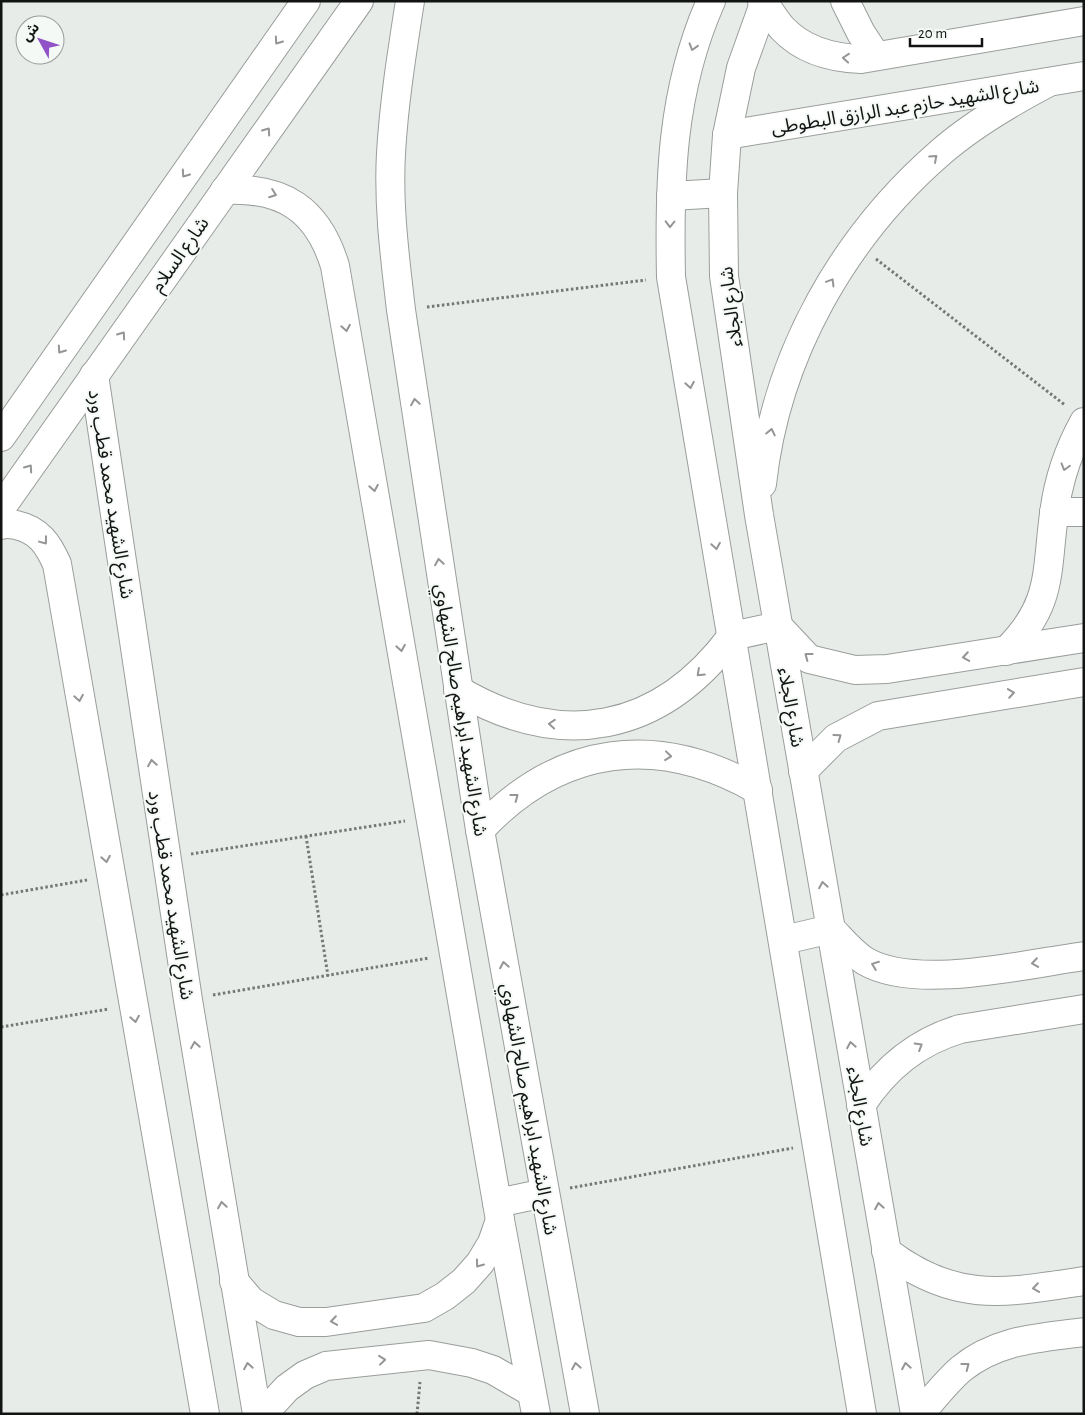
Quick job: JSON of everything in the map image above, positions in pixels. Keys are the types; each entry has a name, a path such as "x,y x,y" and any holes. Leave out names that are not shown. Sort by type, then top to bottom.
{"street":[{"path":"1,436 306,1"},
{"name":"شارع السلام","path":"1,508 359,1"},
{"name":"شارع الشهيد ابراهيم صالح الشهاوي","path":"410,1 397,77 391,155 392,232 401,310 480,830 585,1414"},
{"path":"710,1 698,30 683,78 676,125 671,196 671,277 784,940 862,1414"},
{"path":"845,1 861,33 876,56"},
{"path":"764,2 784,31 812,50 845,58 876,56 1084,21"},
{"name":"شارع الجلاء","path":"764,2 741,68 727,135 723,193 724,276 759,515 914,1414"},
{"name":"شارع الشهيد حازم عبد الرازق البطوطى","path":"727,135 1084,76"},
{"path":"759,515 766,457 774,419 788,373 820,302 856,244 905,186 942,151 1004,107 1049,82"},
{"path":"225,190 247,189 268,192 288,200 305,212 319,228 329,246 335,266 498,1212 534,1403"},
{"path":"671,196 723,193"},
{"name":"شارع الشهيد محمد قطب ورد","path":"94,375 188,1000 256,1414"},
{"path":"1006,651 1020,636 1042,601 1049,574 1054,512 1076,414"},
{"path":"1054,512 1084,512"},
{"path":"1,525 6,523 22,526 39,534 50,550 56,564 109,876 205,1414"},
{"path":"458,690 485,706 529,721 575,726 606,722 636,714 665,701 690,683 713,661 732,636 778,626 808,659 855,670 887,669 1084,638"},
{"path":"803,771 836,738 878,716 1084,682"},
{"path":"480,830 501,808 525,789 552,774 581,762 611,756 642,754 673,756 710,766 732,775 758,790"},
{"path":"784,940 831,930 864,960 900,972 918,975 956,974 1084,956"},
{"path":"861,1105 882,1075 896,1062 910,1051 942,1034 960,1029 1084,1009"},
{"path":"498,1212 545,1193"},
{"path":"234,1281 251,1301 274,1315 299,1322 326,1322 424,1308 446,1296 475,1269 492,1243 498,1212"},
{"path":"886,1251 902,1263 936,1281 974,1291 1013,1292 1084,1281"},
{"path":"920,1414 961,1369 989,1351 1014,1341 1084,1332"},
{"path":"263,1414 287,1388 305,1375 326,1366 429,1355 451,1358 493,1370 534,1403"}],"path":[{"path":"856,244 1076,414"},
{"path":"401,310 671,277"},
{"path":"167,858 430,817"},
{"path":"306,836 328,976"},
{"path":"1,895 109,876"},
{"path":"188,1000 454,954"},
{"path":"1,1028 132,1006"},
{"path":"545,1193 818,1144"}]}
